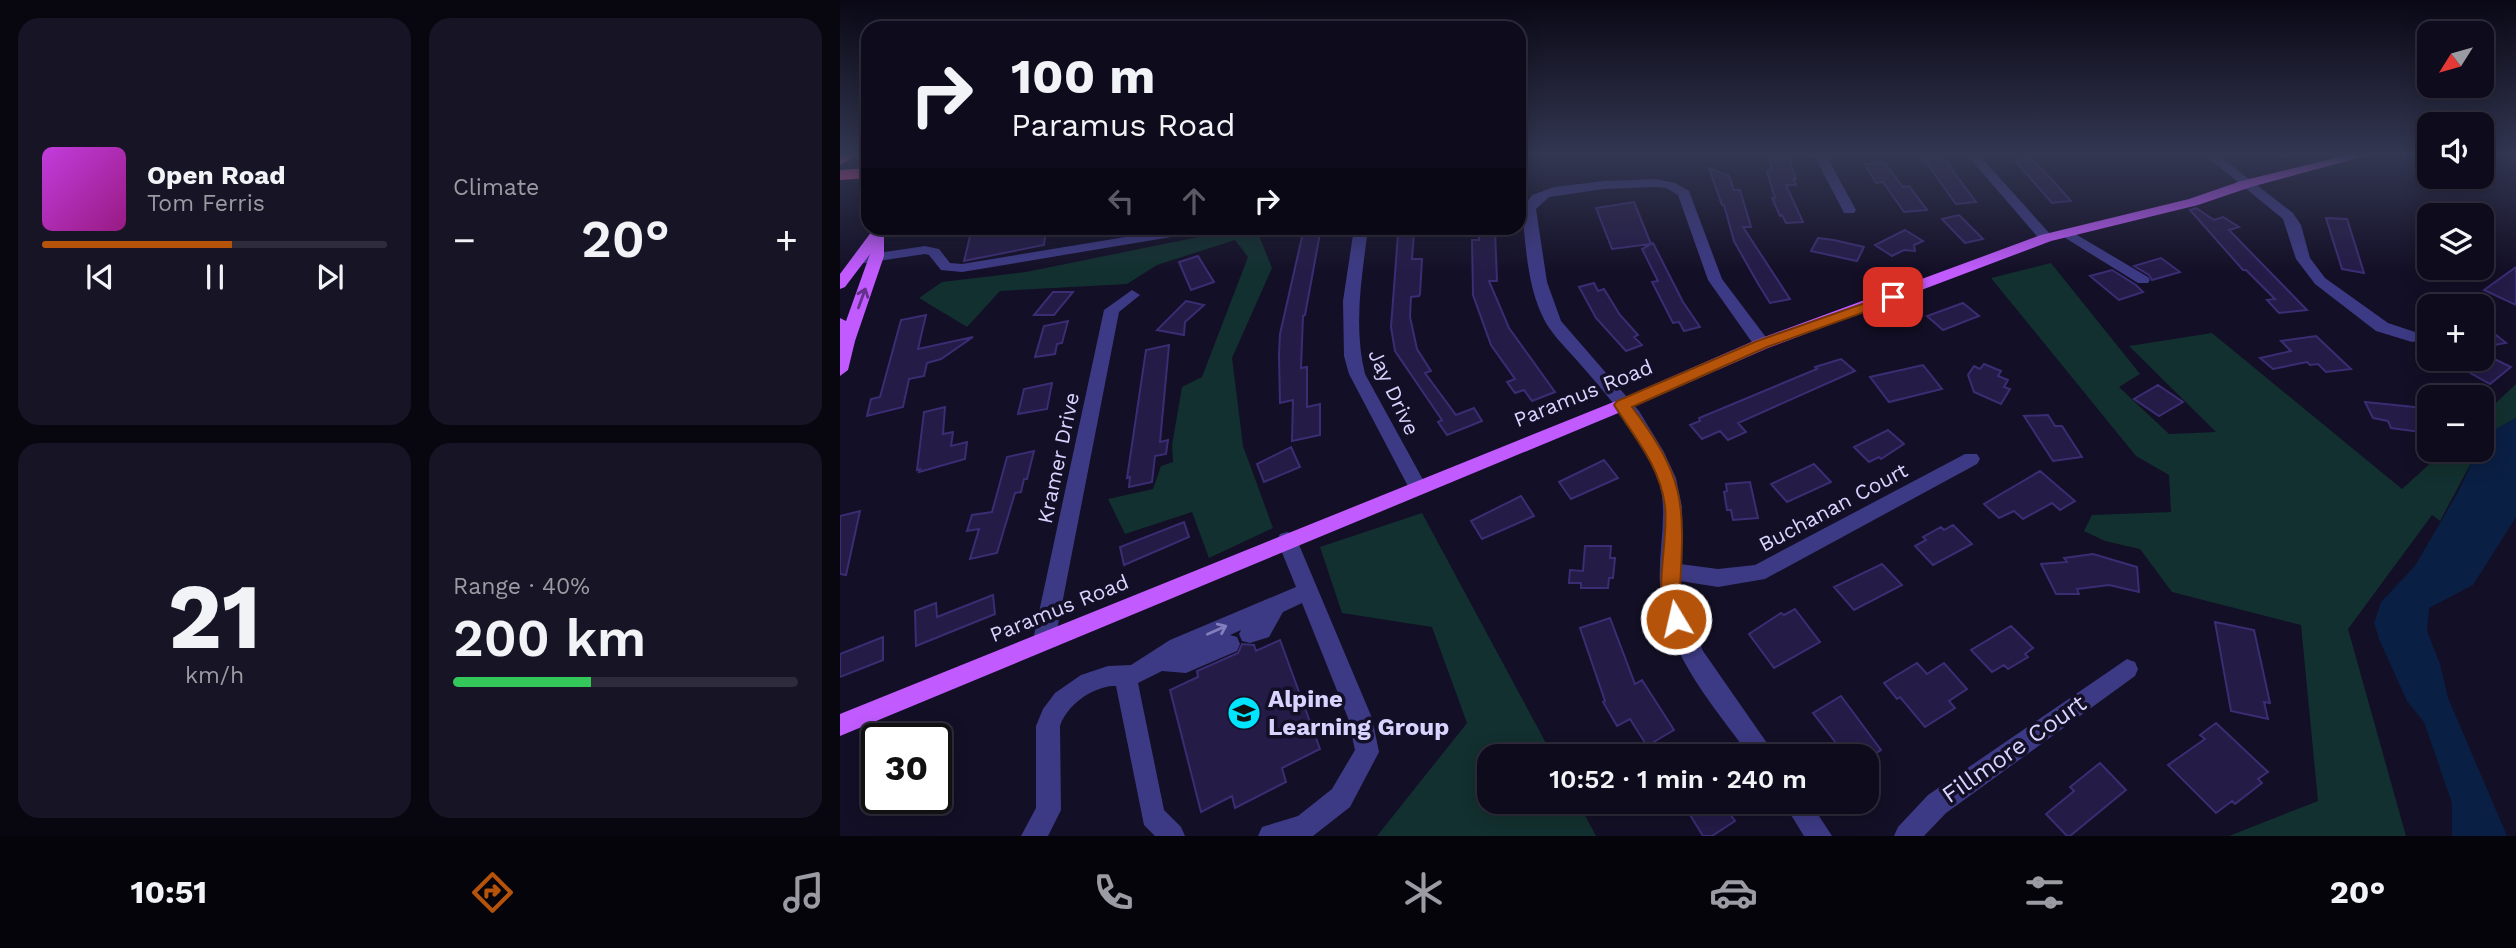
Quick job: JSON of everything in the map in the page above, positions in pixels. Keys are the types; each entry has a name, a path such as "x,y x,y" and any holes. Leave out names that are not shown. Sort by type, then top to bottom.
{"main road":[{"name":"Paramus Road","path":"840,725 1622,405 1762,344 2046,238 2217,194"},
{"path":"840,284 876,235"},
{"path":"840,370 847,341 877,256 878,235"},
{"path":"840,264 858,260"},
{"path":"840,323 847,341"}],"street":[{"path":"1544,194 1536,198 1529,209 1539,289 1545,306 1555,323 1648,440 1669,482 1674,521 1671,595 1684,638 1756,744"},
{"path":"1685,194 1702,250 1715,280 1762,344"},
{"path":"1841,194 1849,210"},
{"path":"2007,194 2046,238"},
{"path":"2259,194 2288,216 2294,225 2302,259 2320,281 2382,327 2412,337"},
{"path":"2067,233 2143,280"},
{"path":"858,260 931,250 946,267 962,268 1159,235"},
{"name":"Jay Drive","path":"1360,235 1349,326 1351,355 1357,374 1418,487"},
{"name":"Kramer Drive","path":"1044,640 1112,310 1132,295"},
{"name":"Buchanan Court","path":"1670,571 1717,578 1758,573 1971,459"},
{"path":"1271,836 1304,827 1341,798 1367,752 1360,718 1287,540"},
{"path":"1034,836 1048,810 1050,715 1073,692 1110,676 1125,677 1160,661 1178,648 1309,591"},
{"path":"1251,634 1261,630 1276,604"},
{"path":"1160,661 1186,663 1229,644"},
{"name":"Fillmore Court","path":"1907,836 1937,804 2127,669"},
{"path":"1125,677 1153,816 1172,836"},
{"path":"1803,814 1819,836"}],"green space":[{"path":"1208,235 1259,235 1272,268 1232,358 1243,446 1273,528 1209,558 1192,512 1125,534 1108,499 1153,489 1161,466 1173,462 1172,445 1182,387 1202,377 1248,257 1235,240 1157,265 1127,284 1000,291 967,327 919,298 942,282 1026,272"},
{"path":"2051,263 2140,374 2119,387 2169,434 2216,432 2129,346 2212,333 2402,489 2432,462 2472,462 2440,521 2432,515 2348,629 2406,836 2229,836 2318,801 2301,625 2172,592 2140,549 2105,541 2084,531 2092,515 2171,512 2169,475 2136,456 1991,278"},
{"path":"2516,384 2516,418 2494,432 2494,405"},
{"path":"1422,513 1547,744 1477,744 1477,814 1584,814 1596,836 1377,836 1467,723 1432,627 1342,613 1320,547"}],"water":[{"path":"2516,418 2516,517 2473,585 2429,608 2427,631 2440,664 2448,698 2507,836 2452,836 2452,803 2424,722 2407,701 2374,623 2381,602 2415,566 2472,462 2494,462 2494,432"}],"building":[{"path":"1718,194 1741,194 1751,227 1743,227 1790,299 1770,303 1734,241"},
{"path":"1774,194 1790,194 1803,222 1786,223 1772,198 1775,198"},
{"path":"1891,194 1915,194 1927,210 1904,212"},
{"path":"1949,194 1970,194 1976,202 1956,204"},
{"path":"2044,194 2065,194 2071,201 2052,203"},
{"path":"1634,202 1651,244 1612,249 1596,208"},
{"path":"2196,208 2214,220 2223,217 2239,227 2229,230 2307,310 2279,313 2267,300 2275,299 2243,270 2190,210"},
{"path":"1959,215 1983,239 1965,243 1942,219"},
{"path":"2326,218 2347,219 2364,273 2342,269"},
{"path":"1905,230 1923,241 1914,245 1915,251 1904,250 1892,256 1875,245"},
{"path":"970,235 1045,235 1044,245 964,261"},
{"path":"1302,235 1320,235 1303,316 1301,368 1307,367 1307,407 1320,404 1320,435 1292,441 1293,400 1280,403 1280,334"},
{"path":"1398,235 1414,235 1412,259 1422,259 1420,294 1411,297 1410,317 1417,349 1431,371 1425,373 1456,415 1474,408 1482,421 1447,435 1438,422 1442,420 1395,351 1391,327"},
{"path":"1479,235 1495,235 1497,281 1489,281 1509,328 1555,392 1532,401 1524,390 1515,393 1507,382 1515,379 1491,345 1473,295 1472,240 1479,240"},
{"path":"1818,238 1864,247 1857,261 1811,251"},
{"path":"1653,243 1683,302 1700,327 1684,331 1679,322 1673,323 1652,282 1658,281 1642,249"},
{"path":"1198,256 1214,282 1191,290 1179,262"},
{"path":"2161,258 2180,272 2152,280 2149,275 2134,266"},
{"path":"2516,267 2516,305 2484,290"},
{"path":"2112,270 2143,292 2119,300 2090,276"},
{"path":"1594,283 1598,291 1604,289 1620,315 1638,335 1634,337 1642,345 1626,351 1596,318 1579,287"},
{"path":"1053,292 1073,292 1054,315 1034,315"},
{"path":"1186,301 1204,305 1185,322 1184,335 1157,330"},
{"path":"1963,303 1979,316 1943,330 1927,316"},
{"path":"926,315 918,349 973,337 941,359 927,363 924,376 909,379 903,407 867,416 871,399 880,397 901,320"},
{"path":"1068,321 1062,343 1057,344 1055,354 1035,357 1044,326"},
{"path":"2494,334 2506,343 2494,345"},
{"path":"2316,336 2351,369 2326,372 2318,364 2310,365 2307,362 2273,369 2260,358 2291,351 2281,341"},
{"path":"1169,345 1160,442 1168,440 1166,454 1155,456 1152,482 1129,487 1130,477 1127,478 1146,350"},
{"path":"1841,359 1855,371 1738,423 1746,432 1728,440 1720,431 1702,439 1690,425 1700,421 1699,418 1817,369 1815,367"},
{"path":"2494,359 2511,367 2490,384 2467,371 2494,371"},
{"path":"1984,364 2001,371 1998,376 2008,380 2004,387 2010,389 2001,404 1974,392 1968,375 1974,366 1980,369"},
{"path":"1923,365 1942,389 1889,402 1870,377"},
{"path":"1052,383 1047,409 1018,414 1024,389"},
{"path":"2158,385 2183,402 2159,416 2134,399"},
{"path":"2365,402 2417,407 2417,431 2391,428 2388,421 2373,418"},
{"path":"945,407 943,434 953,432 951,446 967,442 965,459 919,472 920,469 917,470 924,412"},
{"path":"2048,415 2055,426 2062,426 2082,457 2053,461 2024,416"},
{"path":"1888,430 1904,444 1881,459 1879,457 1869,462 1854,447"},
{"path":"1291,447 1300,467 1264,482 1257,464"},
{"path":"1034,451 1027,479 1024,479 1021,492 1015,493 997,553 970,559 979,529 967,531 972,515 992,512 1007,457"},
{"path":"1604,460 1618,478 1571,499 1559,482"},
{"path":"1814,464 1831,482 1787,502 1771,484"},
{"path":"2040,471 2075,501 2060,510 2052,503 2023,519 2014,511 1999,518 1984,504"},
{"path":"1750,482 1758,518 1733,520 1731,510 1727,510 1724,492 1727,491 1726,484"},
{"path":"1521,496 1534,516 1482,539 1471,521"},
{"path":"860,511 846,575 840,574 840,516"},
{"path":"1184,522 1189,537 1124,565 1120,547"},
{"path":"1953,525 1972,544 1933,565 1915,546 1926,540 1923,537 1941,527 1944,530"},
{"path":"1585,546 1611,546 1610,558 1615,558 1613,578 1609,578 1608,588 1581,588 1581,583 1569,583 1570,570 1583,571"},
{"path":"2093,554 2137,567 2139,592 2109,585 2077,589 2079,594 2056,594 2041,564 2067,562 2064,558"},
{"path":"1882,564 1902,585 1854,610 1834,587"},
{"path":"993,595 995,614 916,646 915,611 936,603 937,617"},
{"path":"1795,609 1820,642 1774,668 1749,634 1781,613 1784,615"},
{"path":"1610,618 1635,684 1642,680 1674,730 1646,744 1630,719 1617,726 1603,702 1605,701 1580,628"},
{"path":"2215,622 2254,630 2270,703 2264,702 2268,719 2231,711"},
{"path":"2011,626 2033,648 2025,654 2028,657 2008,669 2004,665 1992,672 1971,650"},
{"path":"883,637 883,660 840,677 840,654"},
{"path":"1280,640 1320,749 1282,768 1286,782 1235,808 1232,796 1201,812 1170,690 1198,677 1197,671 1238,653 1242,644 1254,645 1256,651"},
{"path":"1917,663 1927,674 1944,663 1967,689 1949,701 1955,708 1925,727 1900,697 1897,699 1884,683"},
{"path":"1841,696 1877,744 1837,744 1813,713"},
{"path":"2216,723 2268,772 2258,779 2262,783 2235,804 2232,801 2216,813 2168,765 2205,739 2200,735"},
{"path":"2100,763 2126,790 2067,836 2046,814 2074,791 2070,787"},
{"path":"1689,814 1730,814 1735,821 1712,836 1703,836"}],"place":[{"name":"Alpine Learning Group","path":"1244,713"}],"route":[{"path":"1676,619 1671,595 1674,507 1669,482 1648,440 1622,405 1762,344 1893,297"}]}
